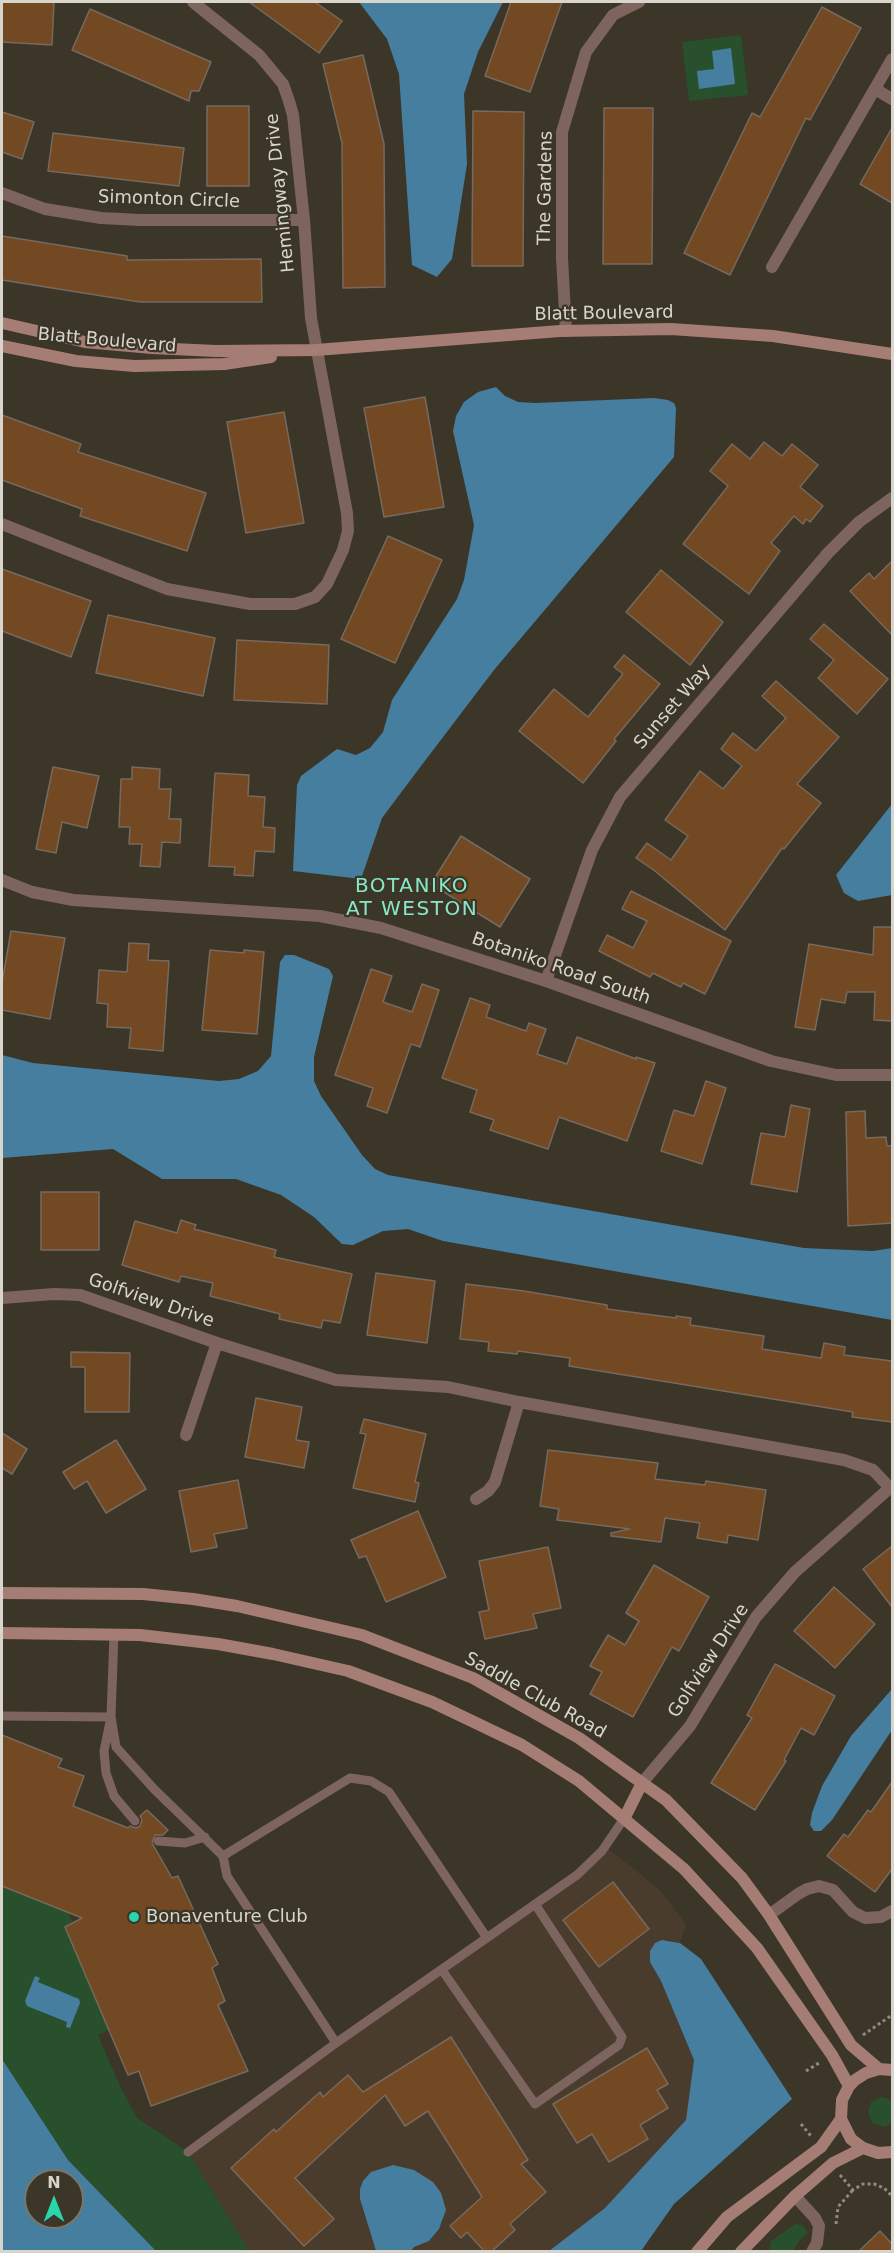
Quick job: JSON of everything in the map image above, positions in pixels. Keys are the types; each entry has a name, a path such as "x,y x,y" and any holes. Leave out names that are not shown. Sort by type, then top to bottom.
{"street":[{"name":"Hemingway Drive","path":"2,524 149,583 186,594 259,604 286,605 310,600 327,584 343,550 348,531 347,513 311,318 293,115 283,84 259,55 193,2"},
{"name":"The Gardens","path":"566,331 562,258 562,132 586,52 613,15 639,2"},
{"path":"772,267 892,58"},
{"path":"875,89 892,99"},
{"name":"Simonton Circle","path":"2,193 45,209 101,218 304,220"},
{"name":"Blatt Boulevard","path":"2,323 85,342 216,351 316,350 566,331 671,329 773,336 892,354"},
{"name":"Blatt Boulevard","path":"2,346 76,361 134,366 224,364 316,350"},
{"name":"Sunset Way","path":"546,981 592,850 620,797 828,553 859,522 892,498"},
{"name":"Botaniko Road South","path":"2,880 32,892 72,900 320,916 381,928 546,981 771,1061 836,1074 892,1074"},
{"name":"Golfview Drive","path":"2,1298 54,1294 80,1295 216,1343 336,1380 448,1387 519,1402 844,1460 873,1470 891,1487 795,1572 756,1617 690,1726 642,1783"},
{"name":"Golfview Drive","path":"186,1435 216,1343"},
{"path":"476,1499 488,1491 495,1482 519,1402"},
{"name":"Saddle Club Road","path":"2,1593 105,1592 193,1599 237,1606 363,1635 473,1678 579,1738 666,1800 742,1878 769,1915 849,2043 879,2069"},
{"path":"2,1633 165,1637 218,1644 348,1671 432,1702 522,1745 579,1781 625,1817 684,1869 757,1948 832,2055 849,2086"},
{"path":"625,1817 642,1783"},
{"path":"769,1915 807,1888 819,1886 833,1890 854,1912 865,1918 881,1917 892,1911"},
{"path":"697,2252 727,2217 821,2147 841,2119 843,2100 849,2086 866,2073 879,2069 892,2070"},
{"path":"841,2119 851,2139 863,2148 891,2154"},
{"path":"741,2252 795,2196 833,2163 863,2148"},
{"path":"795,2196 815,2218 819,2226 817,2243 812,2252"}],"lane":[{"path":"114,1634 111,1717 104,1751 106,1773 114,1796 135,1821"},
{"path":"2,1716 111,1717"},
{"path":"111,1717 116,1747 128,1762 223,1856 227,1876 336,2043"},
{"path":"223,1856 350,1778 371,1781 389,1792 487,1938"},
{"path":"188,2152 336,2043 591,1864 603,1851 625,1817"},
{"path":"158,1841 185,1844 205,1837"},
{"path":"442,1970 535,2104 619,2045 622,2037 535,1904"}],"path":[{"path":"858,2038 892,2015"},
{"path":"806,2071 826,2059"},
{"path":"836,2226 838,2207 853,2190"}],"shaded area":[{"path":"606,1847 659,1889 686,1924 680,1943 668,1940 651,1962 694,2060 686,2120 647,2165 605,2208 549,2251 411,2251 414,2247 429,2241 444,2221 360,2189 360,2200 376,2251 260,2252 248,2249 188,2152 577,1876"}],"green space":[{"path":"741,35 748,95 689,101 682,42"},
{"path":"2,1886 68,1912 73,1923 65,1928 109,2030 98,2035 137,2118 188,2152 248,2249 240,2252 156,2251 84,2177 84,2169 77,2169 68,2160 2,2059"},
{"path":"881,2097 892,2100 892,2123 884,2127 873,2123 868,2113 871,2102"},
{"path":"795,2224 802,2225 807,2231 793,2251 769,2251 771,2241"}],"water":[{"path":"359,2 503,2 478,52 464,94 467,164 452,259 437,277 412,265 399,74 387,39"},
{"path":"731,48 735,84 699,89 697,71 714,69 712,51"},
{"path":"496,387 505,396 518,402 654,398 668,400 674,403 676,408 674,457 494,670 382,818 361,879 293,871 297,785 301,776 337,749 356,755 370,748 383,732 392,700 457,599 464,580 474,525 453,431 456,416 464,402 478,392"},
{"path":"892,804 892,895 858,901 844,893 836,875"},
{"path":"285,955 294,955 329,969 333,976 314,1057 314,1081 321,1096 362,1155 375,1169 388,1175 804,1248 873,1251 892,1248 892,1320 443,1241 408,1229 383,1231 353,1245 342,1244 314,1217 281,1195 236,1179 162,1179 113,1149 2,1158 2,1055 33,1063 219,1081 239,1079 258,1071 271,1056 280,962"},
{"path":"892,1689 892,1730 832,1820 821,1831 814,1831 810,1825 812,1813 822,1786 851,1736"},
{"path":"662,1940 680,1943 701,1959 792,2099 674,2204 641,2251 549,2251 605,2208 686,2120 694,2060 661,1981 650,1962 650,1951 655,1943"},
{"path":"35,1976 40,1978 38,1982 79,1999 80,2003 70,2028 66,2027 67,2022 27,2006 25,2001"},
{"path":"2,2059 68,2160 77,2169 24,2169 24,2229 84,2229 84,2177 156,2251 2,2251"},
{"path":"393,2165 414,2170 433,2182 441,2193 446,2210 439,2229 429,2241 414,2247 411,2251 376,2251 360,2199 363,2181 371,2172"}],"building":[{"path":"2,2 54,2 52,45 2,42"},
{"path":"249,2 315,2 342,21 319,53"},
{"path":"511,2 562,2 530,92 485,76"},
{"path":"822,7 861,28 810,120 806,118 730,275 684,253 752,113 760,117"},
{"path":"90,9 211,62 199,91 191,91 189,101 72,50"},
{"path":"363,55 384,144 385,287 343,288 342,143 323,64"},
{"path":"207,106 249,106 249,186 207,186"},
{"path":"604,108 653,108 652,264 603,264"},
{"path":"473,111 524,112 523,266 472,266"},
{"path":"2,112 34,122 22,159 2,152"},
{"path":"892,128 892,203 860,184"},
{"path":"53,133 184,148 179,186 48,171"},
{"path":"2,236 127,256 127,260 261,259 262,302 140,302 2,280"},
{"path":"425,397 444,507 384,517 364,408"},
{"path":"284,412 304,523 246,533 227,422"},
{"path":"2,415 81,444 78,452 206,493 187,551 80,516 82,509 2,480"},
{"path":"764,442 782,456 792,444 818,465 800,487 823,506 810,522 806,519 803,524 794,516 771,543 780,551 749,594 683,544 728,486 710,471 732,444 750,459"},
{"path":"388,536 442,560 395,663 341,639"},
{"path":"892,561 892,635 850,591 869,573 874,579"},
{"path":"2,569 91,601 71,657 2,631"},
{"path":"661,570 723,622 690,665 626,612"},
{"path":"108,615 215,638 203,696 96,673"},
{"path":"824,624 888,679 857,714 818,678 834,660 810,639"},
{"path":"237,640 329,645 327,704 234,700"},
{"path":"624,655 660,684 614,739 616,741 583,783 519,731 554,689 588,717 623,674 614,667"},
{"path":"776,681 839,737 797,784 821,803 784,849 782,848 725,930 655,871 636,858 647,843 671,860 688,836 665,820 700,771 723,789 742,766 721,749 733,733 756,751 786,718 762,696"},
{"path":"53,767 99,776 87,828 62,822 56,853 36,849"},
{"path":"132,767 160,769 159,789 171,789 169,819 181,819 180,843 162,842 160,867 140,866 142,844 129,844 130,827 119,827 121,779 132,779"},
{"path":"215,773 249,775 248,796 265,797 263,827 275,828 274,852 255,851 253,876 234,875 235,867 209,866"},
{"path":"461,836 530,879 500,927 431,884"},
{"path":"631,891 731,941 705,994 683,983 681,987 653,973 650,977 599,951 607,935 633,948 647,921 622,909"},
{"path":"874,927 892,927 892,1021 874,1020 875,992 847,992 845,1003 821,999 815,1030 795,1027 809,944 873,955"},
{"path":"11,931 65,938 50,1019 2,1010 2,983"},
{"path":"129,943 149,944 148,960 169,961 163,1051 129,1048 131,1028 107,1027 108,1004 97,1003 99,970 127,972"},
{"path":"210,950 264,952 257,1034 202,1030"},
{"path":"371,969 392,976 383,1002 412,1012 422,984 439,990 420,1047 411,1044 387,1113 367,1106 373,1088 335,1075"},
{"path":"470,998 490,1005 486,1017 526,1031 529,1023 546,1029 537,1054 567,1064 577,1037 636,1059 636,1057 655,1063 627,1141 559,1117 548,1149 490,1130 494,1120 470,1112 477,1090 442,1078"},
{"path":"706,1081 726,1088 702,1164 661,1151 674,1110 694,1116"},
{"path":"791,1105 810,1109 797,1192 751,1184 761,1133 785,1137"},
{"path":"865,1111 866,1138 886,1137 887,1146 892,1146 892,1223 848,1226 846,1112"},
{"path":"41,1192 99,1192 99,1250 41,1250"},
{"path":"181,1220 196,1225 194,1229 276,1250 274,1257 352,1274 340,1323 323,1320 321,1328 279,1319 280,1314 210,1296 213,1283 181,1276 179,1282 122,1265 135,1221 177,1233"},
{"path":"376,1273 435,1281 427,1343 367,1335"},
{"path":"466,1284 607,1305 607,1309 691,1318 690,1325 764,1336 762,1349 821,1358 824,1343 845,1347 844,1355 892,1361 892,1422 852,1417 853,1412 569,1366 570,1358 518,1351 517,1354 488,1351 489,1342 460,1339"},
{"path":"71,1352 130,1353 129,1412 85,1412 85,1367 71,1367"},
{"path":"256,1398 302,1407 296,1440 309,1442 304,1468 245,1457"},
{"path":"364,1419 426,1434 415,1482 419,1483 415,1502 353,1488 366,1434 360,1433"},
{"path":"2,1433 27,1449 12,1474 2,1468"},
{"path":"116,1440 146,1489 106,1513 87,1481 74,1489 63,1472"},
{"path":"548,1450 658,1463 655,1479 705,1485 706,1481 766,1490 758,1540 728,1535 727,1543 697,1538 700,1523 665,1518 661,1542 611,1536 611,1533 630,1529 557,1520 559,1509 540,1506"},
{"path":"238,1480 247,1528 214,1534 217,1547 191,1552 179,1491"},
{"path":"418,1511 446,1577 386,1602 366,1556 359,1558 351,1540"},
{"path":"892,1546 892,1607 863,1569"},
{"path":"548,1547 561,1608 533,1614 537,1628 485,1639 479,1612 489,1610 479,1561"},
{"path":"654,1565 709,1597 679,1651 672,1647 633,1717 590,1694 602,1672 590,1666 608,1635 625,1645 639,1621 626,1613"},
{"path":"834,1587 875,1624 835,1668 794,1631"},
{"path":"775,1664 835,1696 814,1735 801,1728 784,1760 786,1761 755,1810 711,1783 752,1718 747,1715"},
{"name":"Bonaventure Club","path":"2,1735 62,1759 58,1767 84,1776 73,1806 128,1828 140,1826 142,1820 140,1816 147,1810 168,1830 163,1835 155,1835 152,1843 172,1878 178,1876 218,1964 212,1968 225,2001 218,2005 248,2071 151,2106 139,2071 128,2075 65,1927 82,1918 2,1886"},
{"path":"892,1782 892,1869 875,1892 827,1856 844,1834 848,1837 868,1810 871,1812"},
{"path":"613,1882 649,1929 599,1967 563,1920"},
{"path":"451,2037 528,2160 521,2164 546,2192 510,2224 515,2230 491,2252 485,2252 467,2232 461,2238 450,2226 482,2197 428,2111 405,2126 385,2095 295,2178 334,2219 304,2246 231,2168 274,2129 276,2132 320,2092 323,2097 348,2075 363,2092"},
{"path":"647,2048 668,2084 657,2090 668,2108 640,2125 648,2139 609,2162 592,2134 577,2143 553,2104"},
{"path":"880,2231 892,2244 892,2252 858,2252"}],"place":[{"name":"Bonaventure Club","path":"134,1917"}],"district":[{"name":"BOTANIKO AT WESTON","path":"412,898"}]}
